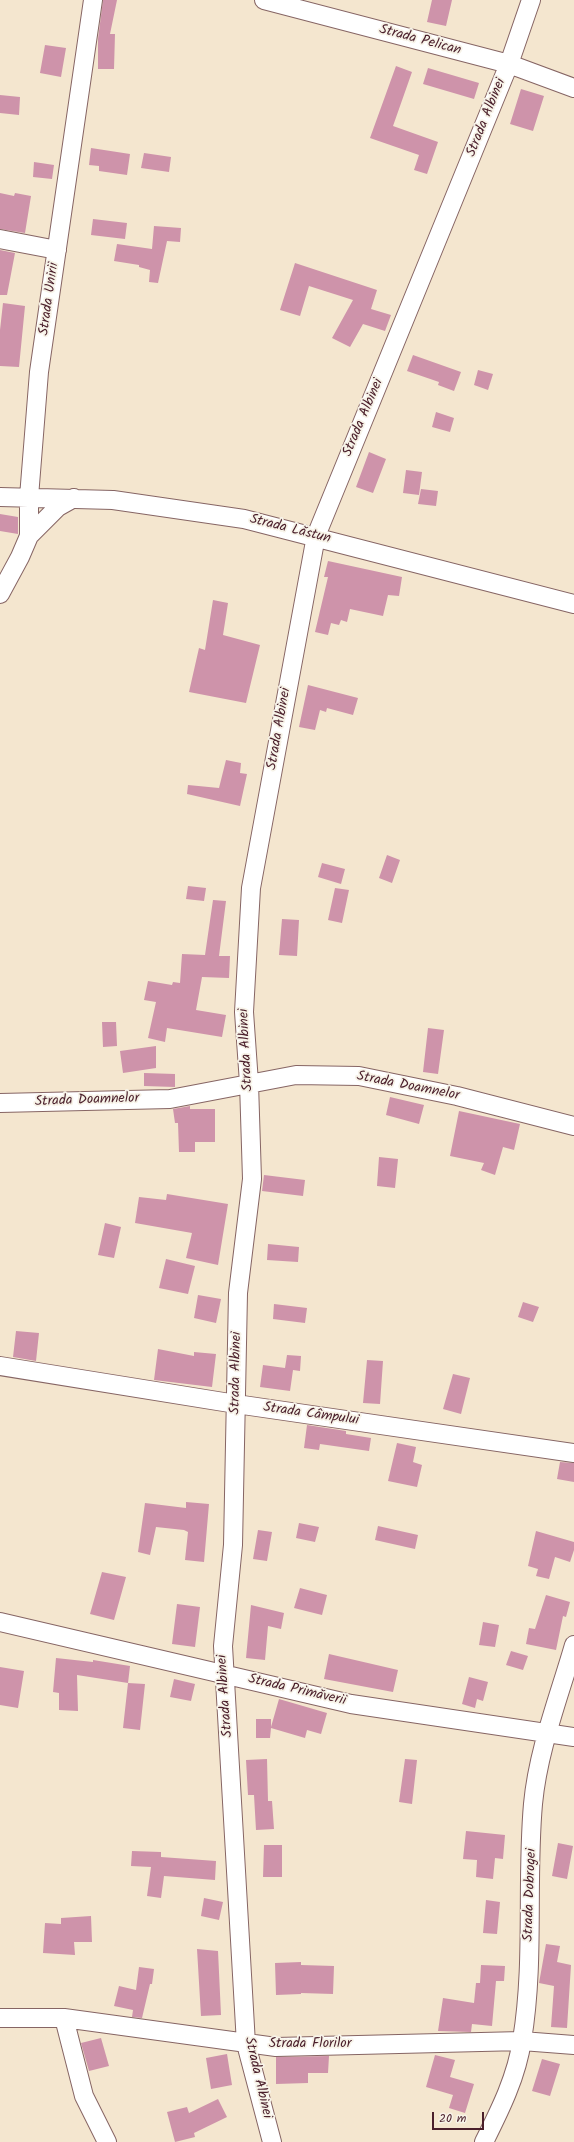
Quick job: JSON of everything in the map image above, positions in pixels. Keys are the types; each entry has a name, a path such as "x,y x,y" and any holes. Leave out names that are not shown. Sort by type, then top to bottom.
{"street":[{"name":"Strada Unirii","path":"0,594 20,557 29,536 29,497 39,372 93,0"},
{"name":"Strada Pelican","path":"264,0 509,64 574,88"},
{"name":"Strada Albinei","path":"272,2142 246,2044 223,1646 233,1545 238,1293 252,1179 249,1083 244,1012 251,888 316,536 509,64 531,0"},
{"path":"0,240 57,250"},
{"name":"Strada Lăstun","path":"0,497 113,500 244,519 316,536 574,604"},
{"path":"29,536 58,507 74,498"},
{"name":"Strada Doamnelor","path":"0,1103 170,1099 296,1074 359,1076 457,1096 574,1126"},
{"name":"Strada Câmpului","path":"0,1366 236,1404 574,1453"},
{"name":"Strada Primăverii","path":"0,1622 351,1704 574,1737"},
{"name":"Strada Dobrogei","path":"484,2142 510,2083 522,2041 528,1987 533,1804 539,1766 574,1645"},
{"name":"Strada Florilor","path":"0,2018 64,2018 276,2047 522,2041 574,2045"},
{"path":"64,2018 84,2096 107,2142"}],"building":[{"path":"103,0 117,0 110,34 115,34 114,69 98,69 98,39"},
{"path":"432,0 452,0 446,26 427,22"},
{"path":"45,45 66,48 61,77 40,73"},
{"path":"396,66 412,72 393,126 438,142 427,174 414,170 419,155 370,138"},
{"path":"428,68 479,83 474,99 423,84"},
{"path":"521,89 544,96 533,131 510,124"},
{"path":"0,95 20,97 19,115 0,113"},
{"path":"91,148 130,154 127,175 99,171 99,166 89,165"},
{"path":"144,153 171,157 169,172 141,168"},
{"path":"34,162 54,165 52,179 33,177"},
{"path":"0,193 14,196 15,193 31,196 25,233 0,229"},
{"path":"93,219 127,223 125,239 91,235"},
{"path":"154,226 181,228 180,242 167,241 158,283 149,282 150,270 139,267 139,265 114,261 117,244 152,249"},
{"path":"0,250 15,253 7,295 0,295"},
{"path":"295,263 377,290 371,309 391,315 385,331 363,324 350,347 332,338 353,300 309,286 300,316 280,310"},
{"path":"3,303 25,306 19,367 0,366 0,330"},
{"path":"413,355 461,372 454,391 438,385 439,382 407,371"},
{"path":"478,370 493,374 488,390 474,385"},
{"path":"436,412 454,418 450,432 432,427"},
{"path":"369,452 386,459 373,493 356,487"},
{"path":"406,470 422,472 419,495 403,493"},
{"path":"421,489 438,491 436,506 418,504"},
{"path":"0,514 18,517 18,534 0,531"},
{"path":"328,561 402,577 399,596 388,595 383,616 350,609 347,622 341,620 339,625 331,623 328,635 315,632 328,577 324,577"},
{"path":"213,600 228,603 223,635 260,645 246,703 189,692 199,648 205,650"},
{"path":"308,685 358,698 353,715 327,708 326,712 320,710 315,730 299,727"},
{"path":"226,760 241,763 240,773 247,774 240,806 187,794 188,785 219,788"},
{"path":"387,855 400,860 392,883 379,878"},
{"path":"322,863 345,869 341,884 318,877"},
{"path":"188,886 206,888 204,901 186,899"},
{"path":"335,888 349,890 342,923 328,920"},
{"path":"213,900 226,901 219,956 230,956 229,978 202,977 196,1010 226,1015 222,1037 167,1028 165,1042 148,1038 156,1002 144,1000 148,981 172,985 173,982 180,983 182,954 205,955"},
{"path":"282,919 299,920 297,956 279,955"},
{"path":"102,1022 116,1022 117,1046 103,1047"},
{"path":"428,1028 444,1030 438,1074 423,1072"},
{"path":"156,1046 156,1068 123,1073 120,1051"},
{"path":"144,1073 175,1074 175,1087 144,1086"},
{"path":"390,1097 424,1105 419,1124 386,1115"},
{"path":"190,1106 190,1109 215,1109 215,1142 195,1142 195,1152 179,1152 178,1123 175,1123 173,1109"},
{"path":"459,1111 520,1124 514,1150 503,1147 495,1175 481,1170 484,1163 450,1156"},
{"path":"379,1157 398,1159 395,1188 377,1186"},
{"path":"264,1175 305,1180 303,1196 262,1191"},
{"path":"167,1194 228,1204 218,1265 186,1258 192,1233 135,1223 139,1197 166,1200"},
{"path":"105,1223 121,1227 114,1258 98,1255"},
{"path":"268,1244 299,1247 298,1262 267,1260"},
{"path":"166,1259 195,1266 188,1294 159,1288"},
{"path":"198,1295 221,1299 216,1323 194,1318"},
{"path":"523,1302 539,1307 533,1322 518,1317"},
{"path":"274,1304 307,1308 305,1323 273,1319"},
{"path":"16,1331 39,1333 36,1361 13,1357"},
{"path":"158,1349 194,1356 194,1352 216,1354 212,1387 154,1380"},
{"path":"287,1355 301,1356 300,1371 293,1370 290,1391 260,1387 263,1365 285,1368"},
{"path":"367,1360 383,1361 380,1404 363,1403"},
{"path":"453,1374 470,1378 461,1414 443,1409"},
{"path":"307,1425 346,1431 346,1434 371,1438 369,1451 320,1444 319,1450 304,1448"},
{"path":"397,1443 416,1447 413,1462 422,1465 417,1487 388,1481"},
{"path":"560,1462 574,1463 574,1482 557,1479"},
{"path":"186,1502 209,1504 204,1562 185,1560 188,1532 184,1530 156,1527 150,1555 138,1552 145,1503 186,1508"},
{"path":"299,1523 319,1527 315,1542 296,1538"},
{"path":"378,1526 418,1535 415,1549 375,1540"},
{"path":"258,1530 272,1532 267,1561 253,1559"},
{"path":"536,1531 574,1542 574,1550 570,1562 555,1557 549,1579 536,1576 538,1569 528,1566"},
{"path":"102,1572 126,1577 114,1620 90,1614"},
{"path":"300,1588 327,1595 322,1615 294,1608"},
{"path":"546,1595 570,1602 566,1617 563,1616 556,1650 526,1644 529,1628 535,1629"},
{"path":"177,1604 200,1607 195,1647 172,1644"},
{"path":"251,1605 284,1613 281,1629 268,1626 265,1660 246,1658"},
{"path":"483,1622 499,1625 495,1647 479,1645"},
{"path":"511,1651 528,1656 523,1670 506,1665"},
{"path":"329,1654 398,1670 393,1692 324,1679"},
{"path":"56,1658 93,1662 93,1660 130,1666 128,1683 77,1675 78,1711 59,1710 59,1693 53,1692"},
{"path":"0,1667 24,1671 18,1708 0,1705"},
{"path":"469,1677 488,1682 483,1701 477,1699 475,1708 462,1704"},
{"path":"174,1679 195,1684 191,1701 170,1697"},
{"path":"128,1683 145,1684 140,1730 123,1728"},
{"path":"279,1699 327,1713 321,1734 307,1730 305,1738 271,1728 270,1738 256,1738 256,1719 271,1719 271,1727"},
{"path":"267,1759 268,1801 272,1801 274,1829 256,1830 254,1795 248,1795 246,1760"},
{"path":"405,1759 417,1760 412,1804 399,1802"},
{"path":"466,1831 505,1835 503,1859 495,1858 493,1879 476,1877 477,1860 463,1859"},
{"path":"558,1843 573,1846 567,1879 552,1876"},
{"path":"264,1845 282,1845 282,1877 263,1877"},
{"path":"132,1851 161,1852 161,1857 216,1861 215,1880 164,1876 161,1898 147,1896 151,1867 131,1866"},
{"path":"204,1898 223,1902 219,1920 201,1916"},
{"path":"486,1900 500,1902 497,1934 483,1933"},
{"path":"91,1916 92,1942 74,1942 75,1955 43,1953 45,1923 61,1924 61,1918"},
{"path":"546,1944 560,1946 557,1962 571,1965 567,2028 551,2027 554,1986 539,1983"},
{"path":"197,1949 218,1951 221,2015 201,2016"},
{"path":"301,1962 301,1965 334,1966 333,1994 301,1993 276,1995 275,1963"},
{"path":"481,1965 505,1966 504,1981 496,1981 492,2026 472,2024 471,2032 438,2031 443,1998 474,2003 476,1983 480,1983"},
{"path":"139,1967 154,1969 152,1984 150,1984 142,2018 132,2017 133,2010 114,2006 119,1986 136,1990"},
{"path":"101,2038 109,2066 89,2071 81,2043"},
{"path":"227,2054 232,2085 211,2089 206,2058"},
{"path":"435,2055 455,2060 450,2077 474,2084 465,2113 449,2108 453,2095 426,2087"},
{"path":"329,2056 328,2073 308,2073 308,2083 276,2084 276,2057"},
{"path":"542,2059 560,2064 550,2096 532,2091"},
{"path":"218,2099 227,2117 194,2133 195,2137 175,2142 167,2112 187,2107 189,2113"}]}
